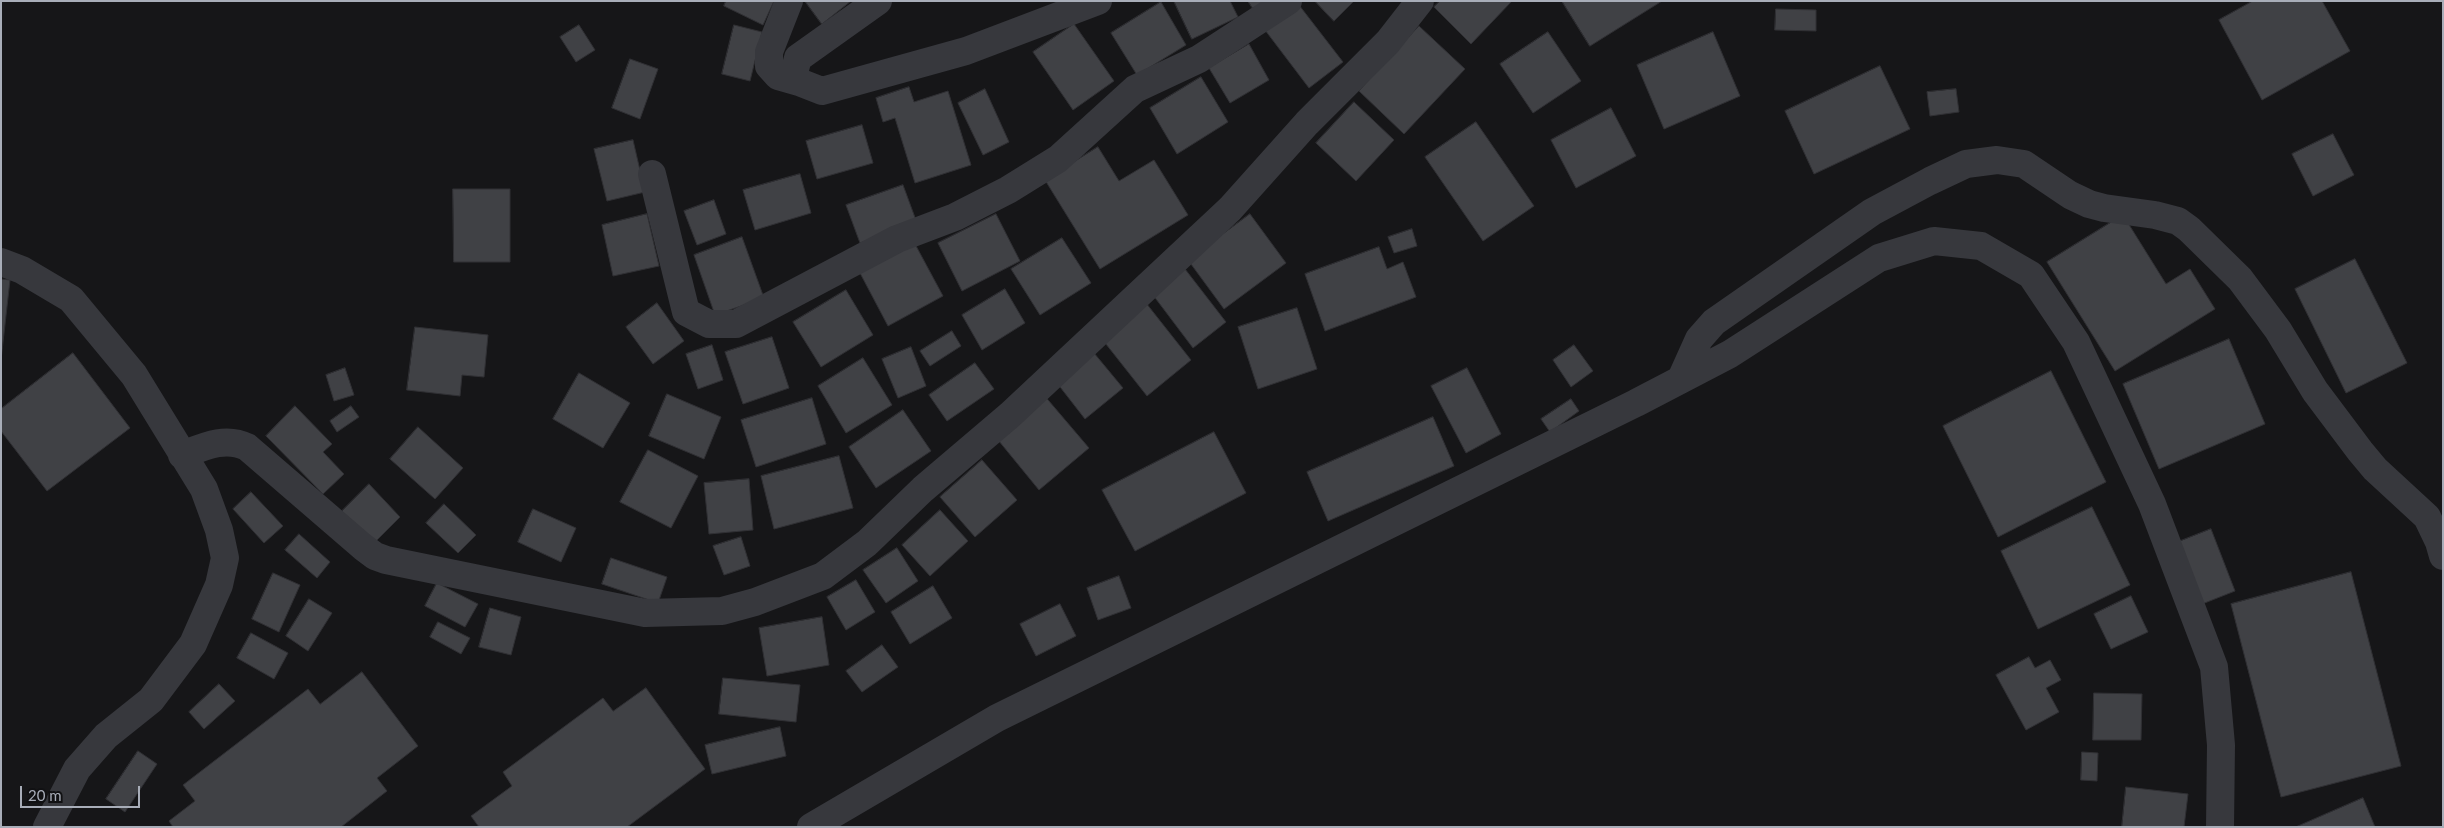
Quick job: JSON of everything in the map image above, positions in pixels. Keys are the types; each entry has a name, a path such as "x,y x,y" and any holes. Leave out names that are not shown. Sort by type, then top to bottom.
{"street":[{"path":"789,1 769,52 769,66 778,76 822,91 966,51 1098,1"},
{"path":"799,82 794,73 794,65 798,58 878,1"},
{"path":"652,174 686,312 709,324 736,324 897,239 955,217 1008,190 1058,159 1136,89 1199,59 1288,1"},
{"path":"182,455 213,444 233,442 247,447 363,547 375,556 386,560 644,613 722,611 755,602 822,576 867,543 923,489 1010,415 1230,209 1307,123 1388,42 1420,1"},
{"path":"1681,379 1699,339 1714,322 1872,212 1966,164 1997,160 2024,164 2070,195 2089,204 2155,215 2178,221 2189,229 2240,279 2278,330 2315,390 2365,457 2427,517 2439,542 2443,556"},
{"path":"811,827 997,718 1636,403 1730,354 1879,258 1934,241 1981,246 2031,275 2076,342 2144,486 2214,667 2221,745 2220,827"},
{"path":"1,262 22,270 71,299 134,375 204,488 219,530 225,558 219,585 194,644 150,700 106,736 77,768 47,827"}],"building":[{"path":"726,1 774,1 763,25 724,6"},
{"path":"805,1 851,1 822,24"},
{"path":"1174,1 1230,1 1238,17 1192,39"},
{"path":"1248,1 1267,1 1254,10"},
{"path":"1315,1 1354,1 1334,21"},
{"path":"1440,1 1512,1 1471,44 1434,7"},
{"path":"1562,1 1662,1 1590,46"},
{"path":"2253,1 2322,1 2350,51 2262,100 2219,20"},
{"path":"1161,2 1186,45 1137,75 1111,33"},
{"path":"1299,5 1343,62 1309,88 1265,30"},
{"path":"1776,9 1816,10 1816,31 1775,30"},
{"path":"1074,24 1114,81 1073,110 1033,52"},
{"path":"579,25 595,50 576,62 560,37"},
{"path":"734,25 762,32 750,81 722,74"},
{"path":"1419,26 1465,69 1404,134 1359,91"},
{"path":"1548,32 1581,81 1533,113 1500,64"},
{"path":"1713,32 1740,96 1664,129 1637,65"},
{"path":"1249,44 1269,80 1230,103 1209,68"},
{"path":"630,59 658,69 640,119 612,108"},
{"path":"1880,66 1910,129 1814,174 1785,111"},
{"path":"1201,77 1228,122 1177,154 1150,108"},
{"path":"909,87 914,102 948,91 971,165 915,183 895,118 883,122 876,98"},
{"path":"985,89 1009,142 983,155 958,103"},
{"path":"1956,89 1959,112 1930,116 1927,92"},
{"path":"1354,102 1394,140 1356,181 1316,143"},
{"path":"1611,108 1636,156 1576,188 1551,140"},
{"path":"1476,122 1534,206 1483,241 1425,157"},
{"path":"862,125 873,163 817,179 806,141"},
{"path":"2333,134 2354,175 2313,196 2292,154"},
{"path":"633,140 645,192 607,201 594,149"},
{"path":"1098,147 1119,181 1154,160 1188,215 1100,269 1045,180"},
{"path":"800,174 811,213 755,230 743,190"},
{"path":"903,185 917,223 860,243 846,205"},
{"path":"453,189 510,189 510,262 454,262"},
{"path":"714,200 726,234 697,245 684,211"},
{"path":"647,214 659,266 613,276 602,225"},
{"path":"996,214 1020,261 962,291 938,243"},
{"path":"1250,214 1286,263 1224,309 1188,260"},
{"path":"2123,215 2166,284 2190,269 2215,309 2115,371 2047,262"},
{"path":"1412,229 1417,246 1394,253 1388,237"},
{"path":"742,237 764,298 715,315 694,255"},
{"path":"1062,238 1091,283 1040,315 1011,269"},
{"path":"915,244 943,296 888,326 860,273"},
{"path":"1379,247 1387,269 1403,262 1416,297 1325,331 1305,274"},
{"path":"2355,259 2407,363 2346,393 2295,289"},
{"path":"1185,269 1226,322 1193,348 1153,295"},
{"path":"1,279 10,280 1,360"},
{"path":"1005,289 1025,323 982,350 962,315"},
{"path":"846,290 873,335 821,367 793,322"},
{"path":"657,303 684,341 653,364 626,327"},
{"path":"1146,303 1191,360 1147,396 1102,339"},
{"path":"1297,308 1317,369 1258,389 1238,327"},
{"path":"415,327 488,335 484,377 462,375 460,396 407,390"},
{"path":"952,331 961,346 930,366 920,351"},
{"path":"772,337 789,388 743,404 725,352"},
{"path":"2229,339 2265,424 2159,469 2123,384"},
{"path":"712,345 723,380 698,389 686,354"},
{"path":"1574,345 1593,371 1571,387 1553,360"},
{"path":"911,347 926,386 898,398 882,359"},
{"path":"73,353 130,428 47,491 1,431 1,409"},
{"path":"1094,353 1123,388 1085,419 1057,383"},
{"path":"863,358 892,405 846,433 818,386"},
{"path":"975,363 994,389 947,421 929,395"},
{"path":"345,368 354,395 334,401 326,375"},
{"path":"1467,368 1501,434 1466,453 1431,386"},
{"path":"2051,371 2106,482 1998,537 1943,426"},
{"path":"579,373 630,403 603,448 553,419"},
{"path":"667,394 721,417 704,459 649,436"},
{"path":"1043,394 1089,448 1039,490 994,435"},
{"path":"812,398 826,444 756,467 741,420"},
{"path":"1571,399 1579,411 1550,432 1541,419"},
{"path":"295,406 332,444 323,452 344,474 323,494 266,436"},
{"path":"351,406 359,417 337,432 330,421"},
{"path":"903,410 931,451 876,488 849,447"},
{"path":"1433,417 1454,466 1328,521 1307,472"},
{"path":"418,427 463,468 435,499 390,459"},
{"path":"1214,432 1246,493 1135,551 1102,490"},
{"path":"648,450 698,476 671,528 620,502"},
{"path":"839,456 853,508 774,529 761,476"},
{"path":"982,460 1017,500 975,537 940,497"},
{"path":"749,479 753,530 709,534 704,483"},
{"path":"369,484 400,517 374,543 342,511"},
{"path":"251,492 283,526 264,543 233,509"},
{"path":"444,504 476,535 458,553 426,523"},
{"path":"2092,507 2130,585 2038,629 2001,551"},
{"path":"533,509 576,528 561,562 518,542"},
{"path":"940,510 968,541 930,576 902,545"},
{"path":"2211,529 2235,591 2197,606 2173,544"},
{"path":"299,534 330,562 317,578 285,550"},
{"path":"741,537 750,566 724,575 713,546"},
{"path":"897,548 918,581 886,603 863,570"},
{"path":"611,558 667,577 658,603 602,584"},
{"path":"2351,572 2401,766 2281,797 2231,604"},
{"path":"273,573 300,585 279,632 252,619"},
{"path":"1119,576 1131,608 1098,620 1087,588"},
{"path":"856,580 875,612 846,630 827,597"},
{"path":"437,583 478,604 465,627 425,606"},
{"path":"933,586 952,618 910,644 891,612"},
{"path":"2131,596 2148,632 2111,649 2094,614"},
{"path":"309,599 332,613 308,651 286,636"},
{"path":"1060,604 1076,636 1036,656 1020,624"},
{"path":"490,608 521,617 511,655 479,647"},
{"path":"822,617 829,665 767,676 759,628"},
{"path":"438,622 470,638 461,654 430,637"},
{"path":"251,633 288,653 274,679 237,658"},
{"path":"882,645 898,667 862,692 846,671"},
{"path":"2029,657 2035,668 2050,660 2061,680 2046,688 2059,712 2026,730 1996,675"},
{"path":"362,672 418,746 377,778 387,791 341,827 173,827 169,821 195,801 183,785 308,689 320,704"},
{"path":"723,678 800,685 796,722 719,714"},
{"path":"219,684 235,701 204,729 189,712"},
{"path":"646,688 705,769 627,827 479,827 471,816 512,786 503,772 603,698 613,711"},
{"path":"2094,693 2142,694 2141,740 2093,740"},
{"path":"780,727 786,756 712,774 705,745"},
{"path":"138,751 157,764 125,812 106,799"},
{"path":"2082,752 2098,753 2097,781 2081,780"},
{"path":"2126,787 2188,794 2184,827 2122,827"},
{"path":"2363,798 2375,827 2296,827"}]}
